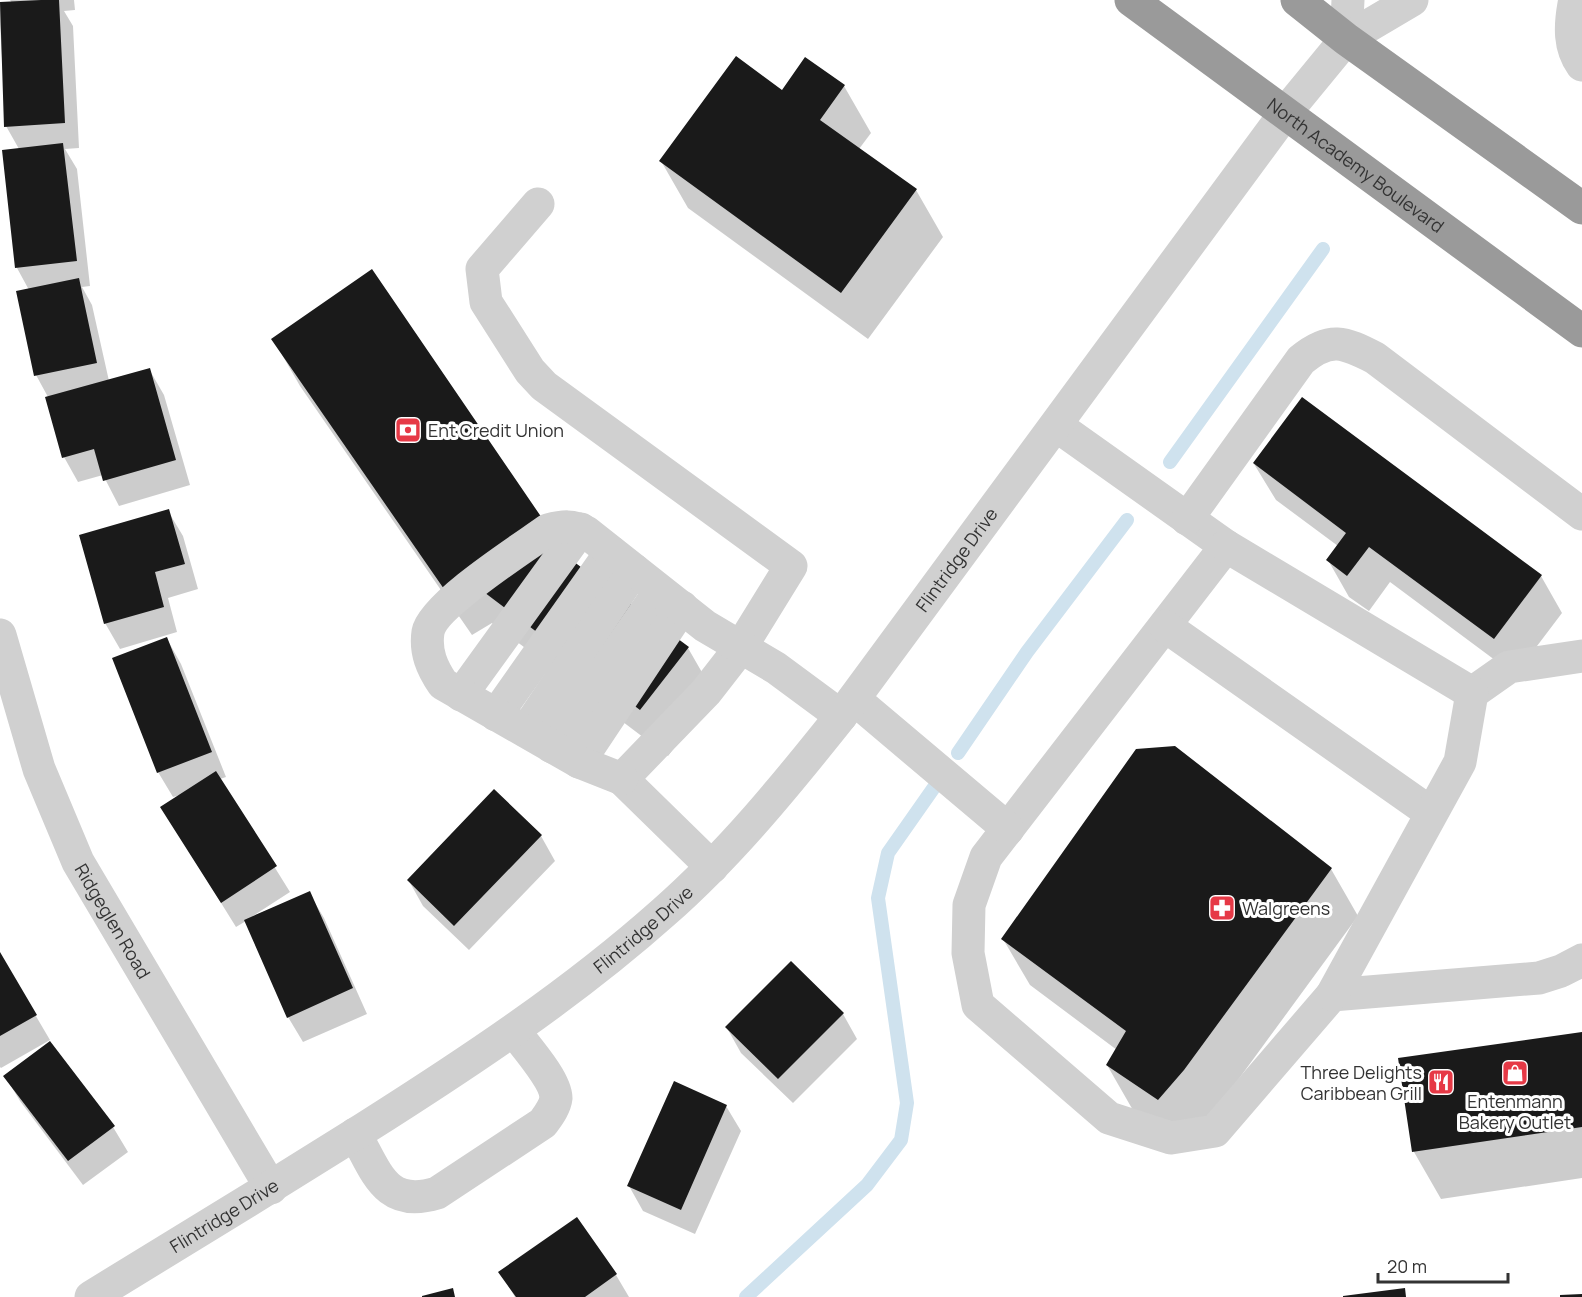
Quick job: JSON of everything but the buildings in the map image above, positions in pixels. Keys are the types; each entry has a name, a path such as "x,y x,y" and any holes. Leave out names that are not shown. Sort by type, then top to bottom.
{"highway":[{"name":"North Academy Boulevard","path":"1131,0 1582,331"},
{"path":"1297,0 1346,39 1582,208"}],"street":[{"path":"1346,39 1348,0"},
{"name":"Flintridge Drive","path":"91,1297 271,1188 514,1031 595,970 664,912 712,867 792,777 847,708 1057,426 1286,112 1346,39 1412,0"},
{"path":"1577,10 1571,20 1572,40 1574,54 1582,65"},
{"path":"538,204 482,269 486,302 530,371 544,386 791,567 741,647 706,692 622,779"},
{"path":"1187,519 1301,360 1318,346 1340,343 1375,358 1582,514"},
{"path":"1057,426 1226,546 1472,693"},
{"path":"712,867 622,779 600,773 461,695 443,684 433,670 428,650 429,630 437,615 452,600 548,530 561,526 575,526 705,626 847,708 1008,829"},
{"path":"461,695 581,530"},
{"path":"1226,546 986,857 969,905 968,953 978,1005 1109,1118 1171,1138 1215,1131 1332,994 1460,762 1472,693 1509,667 1582,656"},
{"path":"496,715 622,561"},
{"path":"552,747 622,561"},
{"path":"552,747 671,599"},
{"path":"1165,626 1431,813"},
{"name":"Ridgeglen Road","path":"0,635 39,769 78,862 271,1188"},
{"path":"1332,994 1539,978 1561,971 1582,960"},
{"path":"355,1134 387,1188 404,1197 420,1198 437,1193 543,1123 551,1112 556,1098 553,1084 514,1031"}],"waterway":[{"path":"1170,462 1323,249"},
{"path":"958,753 1027,652 1127,520"},
{"path":"746,1297 867,1185 901,1140 907,1103 878,898 888,853 935,786"}],"place":[{"name":"Ent Credit Union","path":"408,430"},
{"name":"Walgreens","path":"1222,908"},
{"name":"Entenmann Bakery Outlet","path":"1515,1073"},
{"name":"Three Delights Caribbean Grill","path":"1441,1082"}]}
